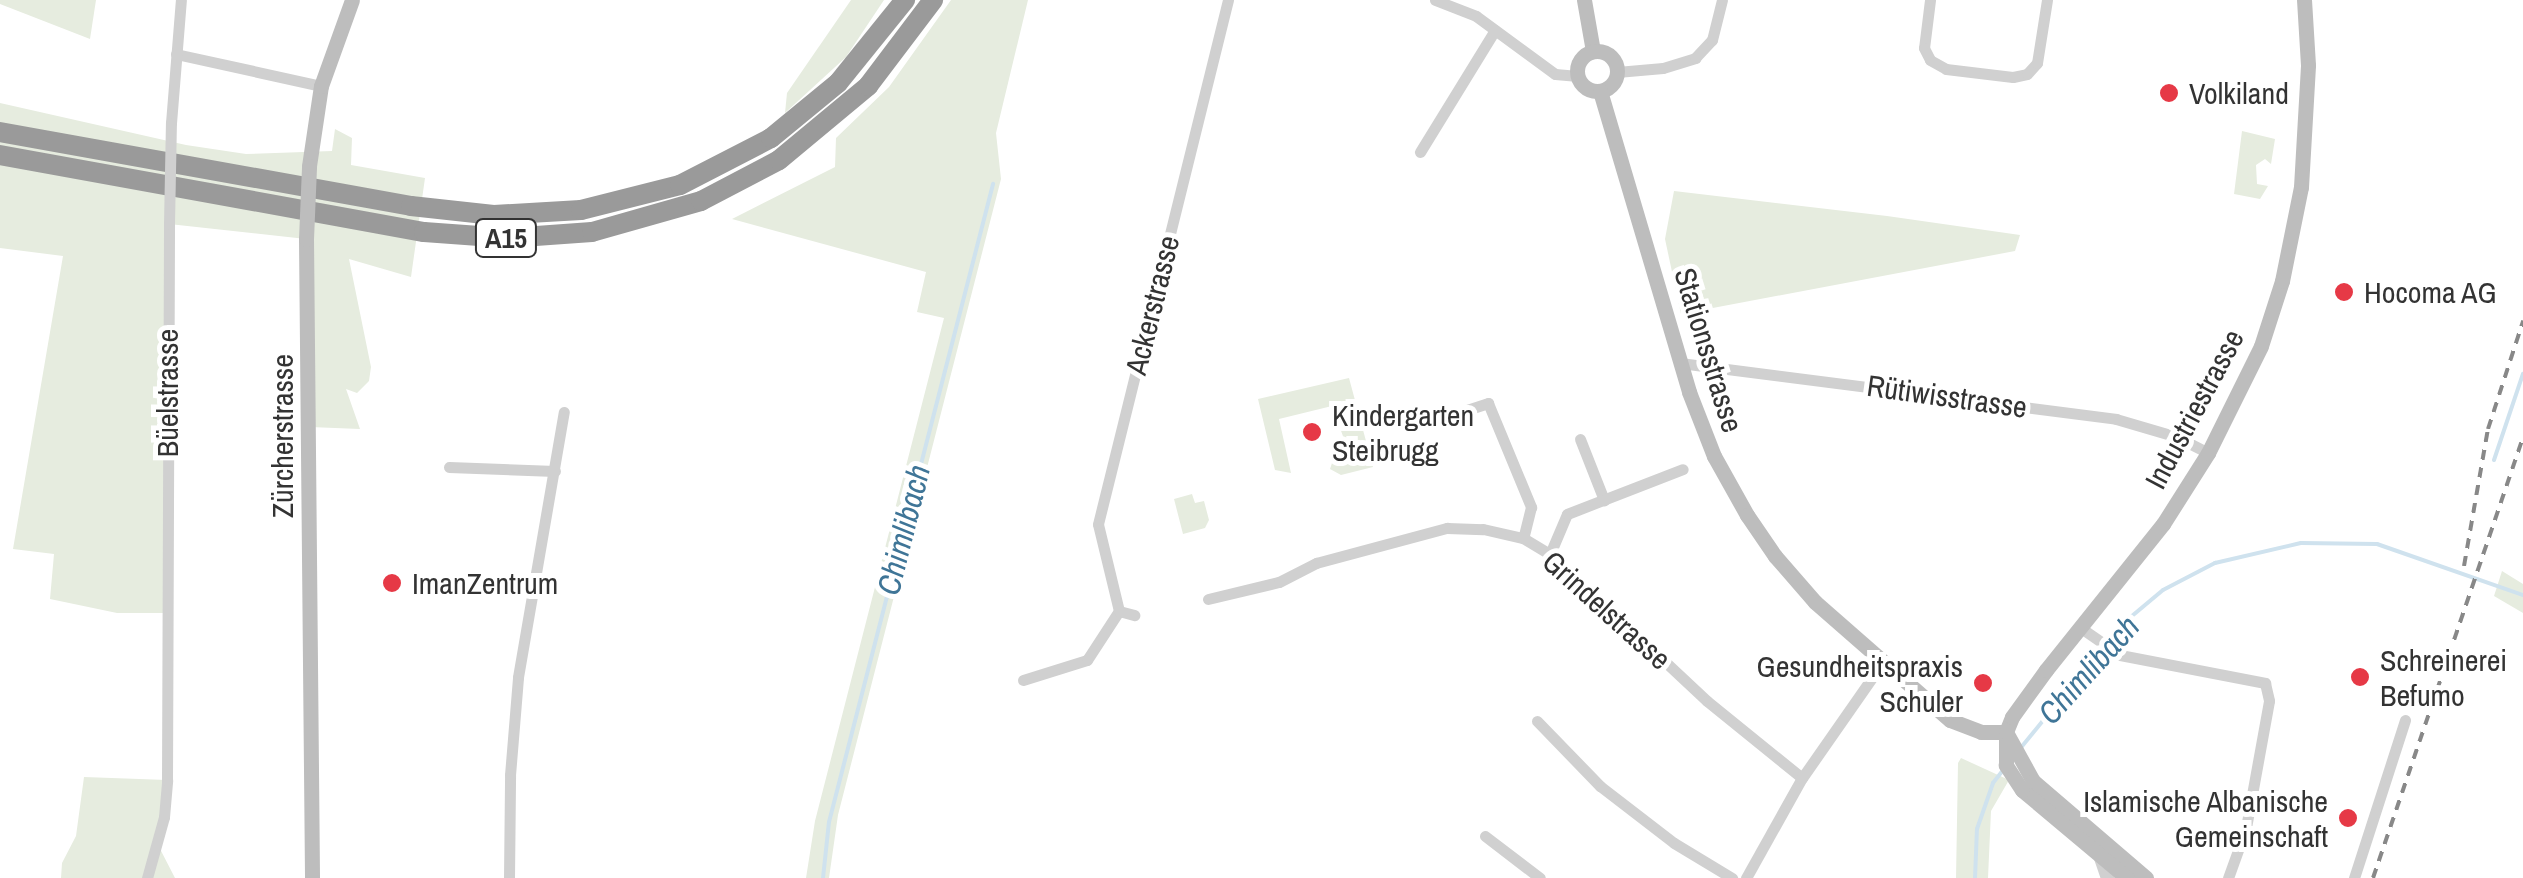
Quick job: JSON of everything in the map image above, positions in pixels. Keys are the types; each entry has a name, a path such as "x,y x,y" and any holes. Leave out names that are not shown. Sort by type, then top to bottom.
{"highway":[{"name":"A15","path":"0,132 410,206 494,215 581,210 680,185 771,138 838,83 905,0"},
{"name":"A15","path":"0,155 439,234 507,238 592,232 690,206 779,160 868,86 933,0"}],"main road":[{"name":"Zürcherstrasse","path":"312,878 306,239 310,166 321,86 352,0"},
{"path":"1584,0 1593,52"},
{"name":"Industriestrasse","path":"2008,744 2012,717 2087,633 2163,524 2208,453 2261,346 2291,244 2306,127 2304,0"},
{"path":"1593,52 1613,58 1617,72 1610,87 1600,91 1584,86 1578,76 1580,60 1593,52"},
{"name":"Stationsstrasse","path":"1600,91 1680,363 1714,456 1766,542 1815,602 1882,662 1965,729 2008,744"},
{"path":"2008,744 2026,795 2101,858 2135,875"},
{"path":"2017,770 2135,875"}],"street":[{"name":"Büelstrasse","path":"147,878 164,817 167,780 169,224 180,0"},
{"name":"Ackerstrasse","path":"1120,610 1098,524 1228,0"},
{"path":"1435,0 1495,30 1555,74 1578,76"},
{"path":"1617,72 1663,68 1695,58 1712,40 1722,0"},
{"path":"1930,0 1924,48 1938,66 2020,76 2033,68 2039,54 2047,0"},
{"path":"1420,152 1495,30"},
{"path":"176,54 321,86"},
{"name":"Rütiwisstrasse","path":"1680,363 2116,418 2177,437 2208,453"},
{"path":"1436,420 1488,403 1530,507 1523,538"},
{"path":"510,878 510,775 518,678 564,412"},
{"path":"1580,438 1604,500"},
{"path":"449,466 555,471"},
{"path":"1550,554 1562,520 1684,469"},
{"name":"Grindelstrasse","path":"1208,600 1279,582 1316,563 1448,528 1483,529 1523,538 1550,554 1706,702 1802,778"},
{"path":"1022,680 1087,660 1120,610 1134,614"},
{"path":"2087,633 2112,652 2265,683 2268,701 2246,828 2228,878"},
{"path":"1746,878 1802,778 1882,662"},
{"path":"2354,878 2405,720"},
{"path":"1537,721 1600,786 1674,842 1732,878"},
{"path":"1485,836 1540,878"},
{"path":"2101,858 2108,878"}],"shaded area":[{"path":"0,0 96,0 90,39 0,4"},
{"path":"851,0 884,0 846,57 785,113 787,93"},
{"path":"951,0 1028,0 996,133 1001,179 838,815 829,878 806,878 815,821 944,318 917,312 926,272 732,219 835,167 836,138 889,87"},
{"path":"0,103 186,145 246,154 332,151 335,129 352,138 351,165 425,178 411,277 349,259 371,367 369,381 357,393 346,389 360,429 310,427 306,239 169,224 166,613 117,613 50,599 54,554 13,549 63,256 0,248"},
{"path":"2242,131 2275,139 2271,164 2265,159 2256,165 2257,184 2268,186 2260,199 2234,194"},
{"path":"1674,191 2020,235 2015,251 1681,314 1665,239"},
{"path":"1349,378 1373,467 1341,475 1330,469 1332,463 1345,459 1344,439 1332,406 1279,419 1291,473 1275,470 1258,399"},
{"path":"1192,494 1195,503 1204,501 1209,520 1205,528 1183,534 1174,499"},
{"path":"2502,571 2523,584 2523,613 2494,596"},
{"path":"1961,758 2009,780 1991,811 1988,878 1956,878"},
{"path":"84,777 167,780 158,845 175,878 61,878 62,863 76,836"}],"waterway":[{"name":"Chimlibach","path":"823,878 829,822 993,184"},
{"path":"2494,460 2523,374"},
{"name":"Chimlibach","path":"2019,750 2120,626 2163,590 2215,563 2301,543 2377,544 2523,595"},
{"name":"Chimlibach","path":"1975,878 1977,829 1993,783 2004,769"}],"railway":[{"path":"2464,566 2488,429 2523,321"},
{"path":"2373,878 2523,437"}],"place":[{"name":"Volkiland","path":"2169,93"},
{"name":"Hocoma AG","path":"2344,292"},
{"name":"Kindergarten Steibrugg","path":"1312,432"},
{"name":"ImanZentrum","path":"392,583"},
{"name":"Schreinerei Befumo","path":"2360,677"},
{"name":"Gesundheitspraxis Schuler","path":"1983,683"},
{"name":"Islamische Albanische Gemeinschaft","path":"2348,818"}]}
